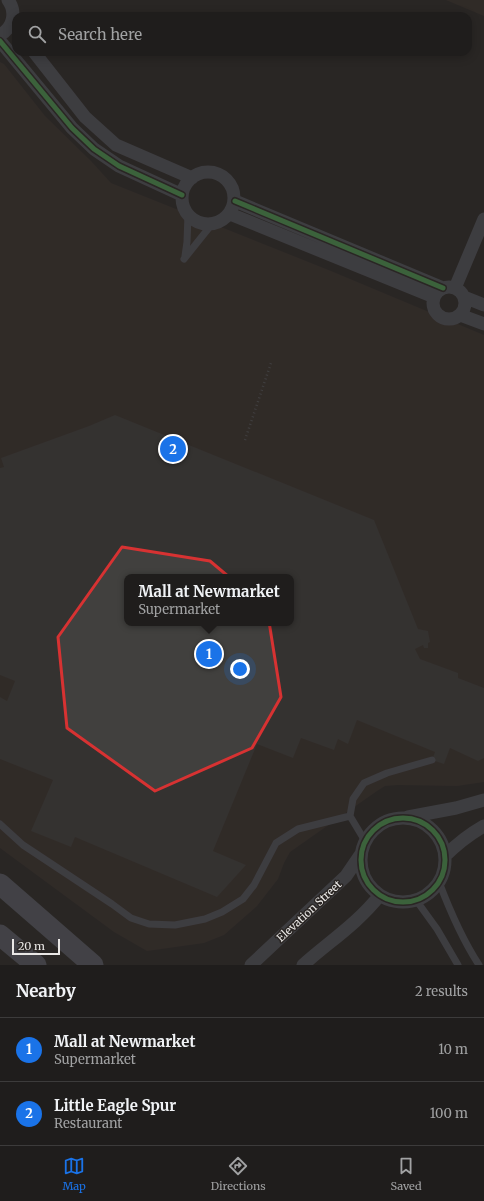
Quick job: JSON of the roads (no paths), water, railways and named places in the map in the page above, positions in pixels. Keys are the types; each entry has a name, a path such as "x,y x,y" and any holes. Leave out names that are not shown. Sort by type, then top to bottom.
{"main road":[{"path":"0,884 93,965"},
{"path":"28,909 109,965"},
{"path":"0,935 36,965"}],"street":[{"path":"8,0 13,12"},
{"path":"0,35 12,27"},
{"path":"0,41 12,56"},
{"path":"12,56 72,128 94,149 119,166 182,195"},
{"path":"37,56 85,117 116,145 192,178"},
{"path":"204,172 212,172 224,177 229,182 235,194 235,201 230,214 219,223 199,223 188,215 182,202 182,195 187,183 192,178 204,172"},
{"path":"235,201 449,292 465,303 464,309 460,315 449,319 442,318 437,314 432,303 449,292 484,219"},
{"path":"230,214 484,305"},
{"path":"460,315 484,324"},
{"name":"Elevation Street","path":"402,818 456,808 484,800"},
{"name":"Elevation Street","path":"416,900 404,902 391,900 380,895 371,887 364,877 361,866 361,854 365,841 373,830 384,822 397,818 411,818 424,823 435,832 442,843 445,856 444,870 439,882"},
{"path":"445,856 457,844 484,826"},
{"name":"Elevation Street","path":"251,965 346,876 361,854"},
{"path":"416,900 429,893 439,882"},
{"path":"303,965 362,916 380,895"}],"lane":[{"path":"188,215 187,242 184,259 212,224"},
{"path":"365,841 350,816 352,799 364,783 387,773 432,760"},
{"path":"0,824 23,845 131,918 149,924 175,925 222,912 243,899 254,885 276,843 298,829 350,816"},
{"path":"439,882 458,928 479,965"},
{"path":"416,900 437,929 458,965"}],"place":[{"name":"Little Eagle Spur","path":"173,449"},
{"name":"Mall at Newmarket","path":"209,654"}]}
